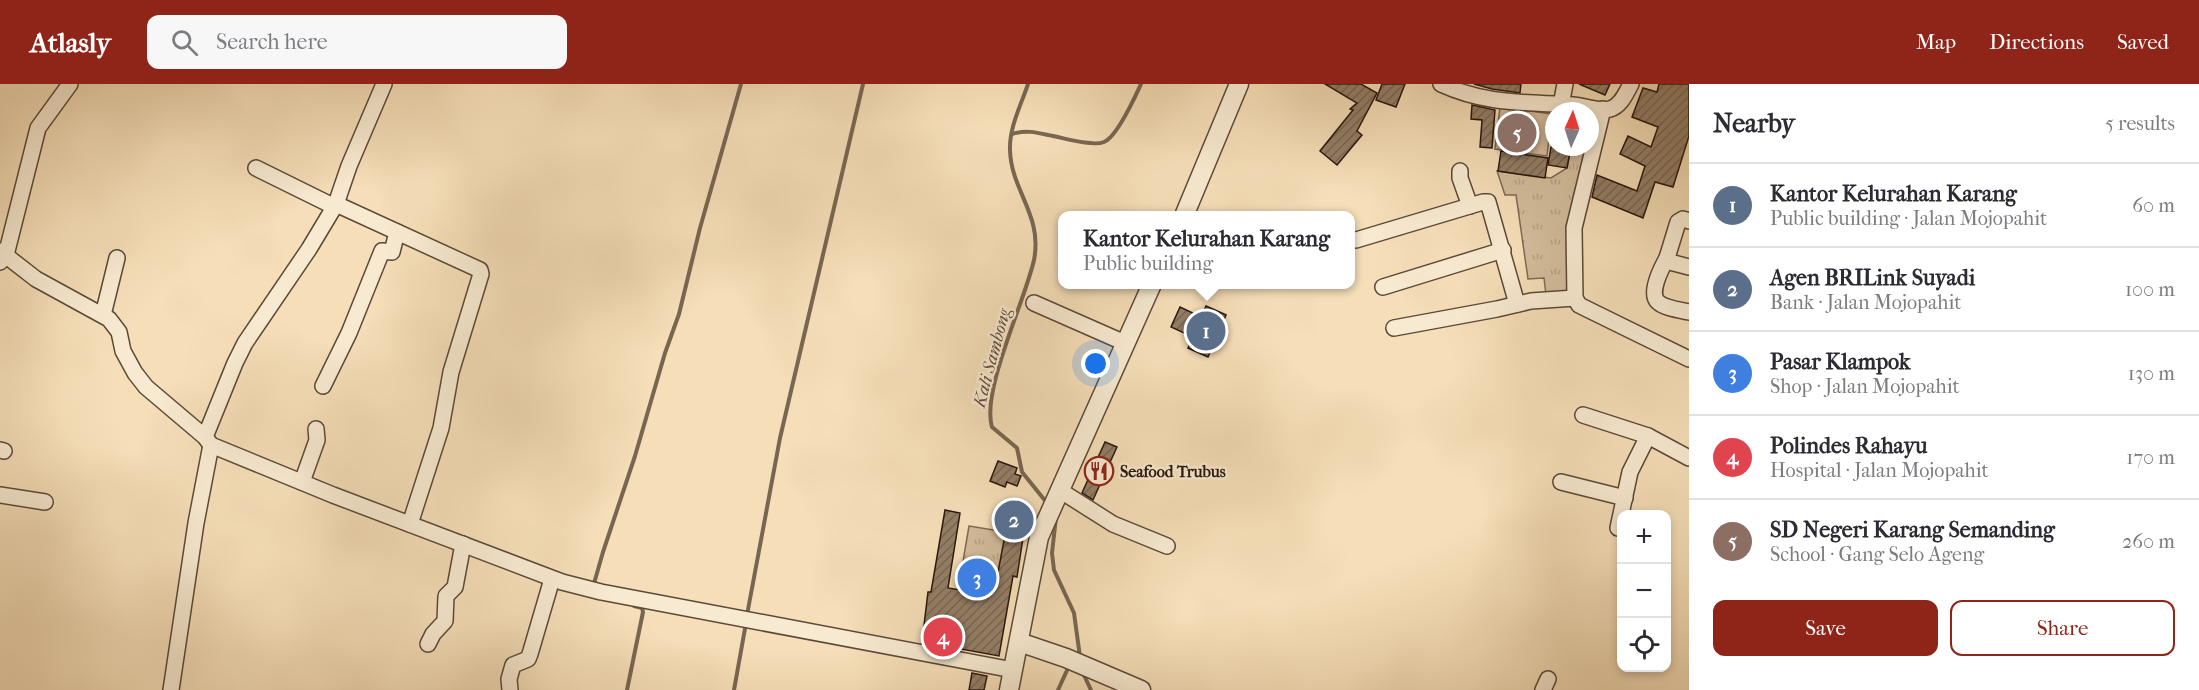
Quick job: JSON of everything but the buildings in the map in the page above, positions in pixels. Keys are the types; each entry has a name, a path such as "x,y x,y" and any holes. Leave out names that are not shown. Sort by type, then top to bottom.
{"street":[{"path":"70,84 38,128 2,256 36,279 109,319 119,332 127,362 146,387 208,441 302,482 552,579 595,591 1013,670"},
{"path":"171,690 208,441 235,363 244,343 309,249 336,205 349,166 384,84"},
{"path":"1186,211 1239,84"},
{"path":"1441,84 1484,99 1514,104 1545,105"},
{"path":"1562,102 1565,84"},
{"path":"1599,109 1610,109 1617,105 1630,84"},
{"path":"1603,109 1574,228 1575,298 1587,309 1689,359"},
{"path":"256,168 480,270 481,274 452,372 441,428 410,524"},
{"path":"1460,171 1460,178 1470,206"},
{"path":"1356,240 1488,202 1517,304"},
{"path":"1689,221 1683,219 1678,222 1667,258 1659,272 1654,293 1659,303 1689,312"},
{"path":"322,386 349,333 382,251 392,252 397,232"},
{"path":"1383,287 1503,250"},
{"path":"103,315 117,258"},
{"path":"1667,258 1670,262 1689,267"},
{"path":"1009,690 1037,543 1047,515 1059,494 1150,289"},
{"path":"1394,328 1531,301 1575,298"},
{"path":"1035,303 1125,343"},
{"path":"1583,415 1648,436 1689,458"},
{"path":"302,482 317,440 316,429"},
{"path":"1622,510 1630,472 1648,436"},
{"path":"1561,482 1625,498"},
{"path":"1059,494 1113,524 1167,546"},
{"path":"0,495 45,502"},
{"path":"428,644 433,634 446,620 446,596 456,584 463,544"},
{"path":"510,690 509,679 513,665 528,659 552,579"},
{"path":"1019,642 1066,658 1141,690"}],"green space":[{"path":"1500,107 1545,113 1545,156 1495,149"},
{"path":"1569,156 1586,156 1567,293 1546,295 1544,278 1528,279 1516,195 1505,195 1497,171 1551,178 1567,168"},
{"path":"969,526 1012,533 1004,581 961,573"}],"waterway":[{"path":"593,587 679,314 700,228 741,84"},
{"path":"747,615 780,438 863,84"},
{"name":"Kali Sambong","path":"1028,84 1013,125 1010,150 1015,178 1031,216 1036,244 1029,277 998,369 990,411 992,427 1017,448 1022,472 1047,503"},
{"path":"1012,134 1030,132 1084,143 1104,142 1120,125 1141,84"},
{"name":"Kali Sambong","path":"1056,517 1052,553 1054,570 1074,613 1080,657"},
{"path":"627,690 643,612 642,608 634,606"},
{"path":"734,690 746,623"},
{"path":"1058,690 1069,666"},
{"name":"Kali Sambong","path":"1082,671 1091,690"}],"place":[{"name":"SD Negeri Karang Semanding","path":"1517,133"},
{"name":"Kantor Kelurahan Karang","path":"1206,331"},
{"name":"Seafood Trubus","path":"1099,471"},
{"name":"Agen BRILink Suyadi","path":"1014,520"},
{"name":"Pasar Klampok","path":"977,578"},
{"name":"Polindes Rahayu","path":"943,637"}]}
